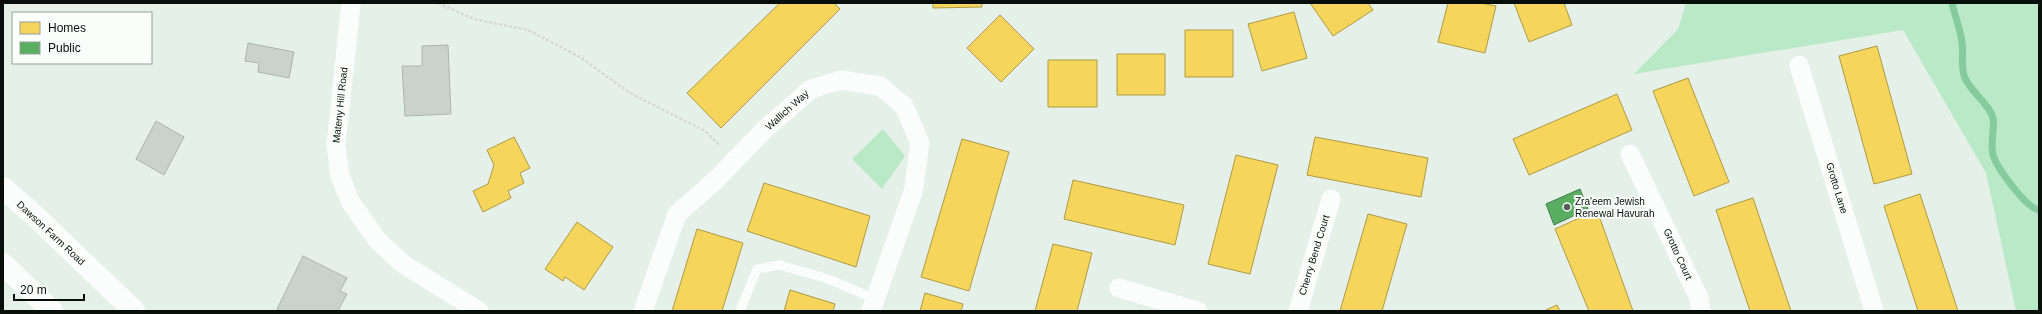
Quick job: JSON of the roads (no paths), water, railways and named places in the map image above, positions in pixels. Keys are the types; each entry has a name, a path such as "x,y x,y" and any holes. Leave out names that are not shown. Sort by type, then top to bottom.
{"street":[{"name":"Mateny Hill Road","path":"351,3 336,145 340,176 350,201 377,240 403,264 479,311"},
{"name":"Grotto Lane","path":"1799,65 1874,311"},
{"name":"Wallich Way","path":"643,311 677,214 734,161 764,130 811,89 841,80 880,86 904,106 920,143 913,192 873,305"},
{"name":"Grotto Court","path":"1630,154 1699,298 1701,311"},
{"name":"Dawson Farm Road","path":"3,188 34,215 134,311"},
{"name":"Cherry Bend Court","path":"1298,311 1331,199"},
{"path":"3,264 52,311"},
{"path":"1119,288 1198,311"}],"lane":[{"path":"740,311 757,269 780,265 828,279 873,305"}],"waterway":[{"path":"1952,3 1962,42 1963,69 1965,78 1971,88 1988,108 1993,118 1993,155 2000,169 2013,187 2033,208 2039,210"}],"place":[{"name":"Zra'eem Jewish Renewal Havurah","path":"1567,207"}]}
